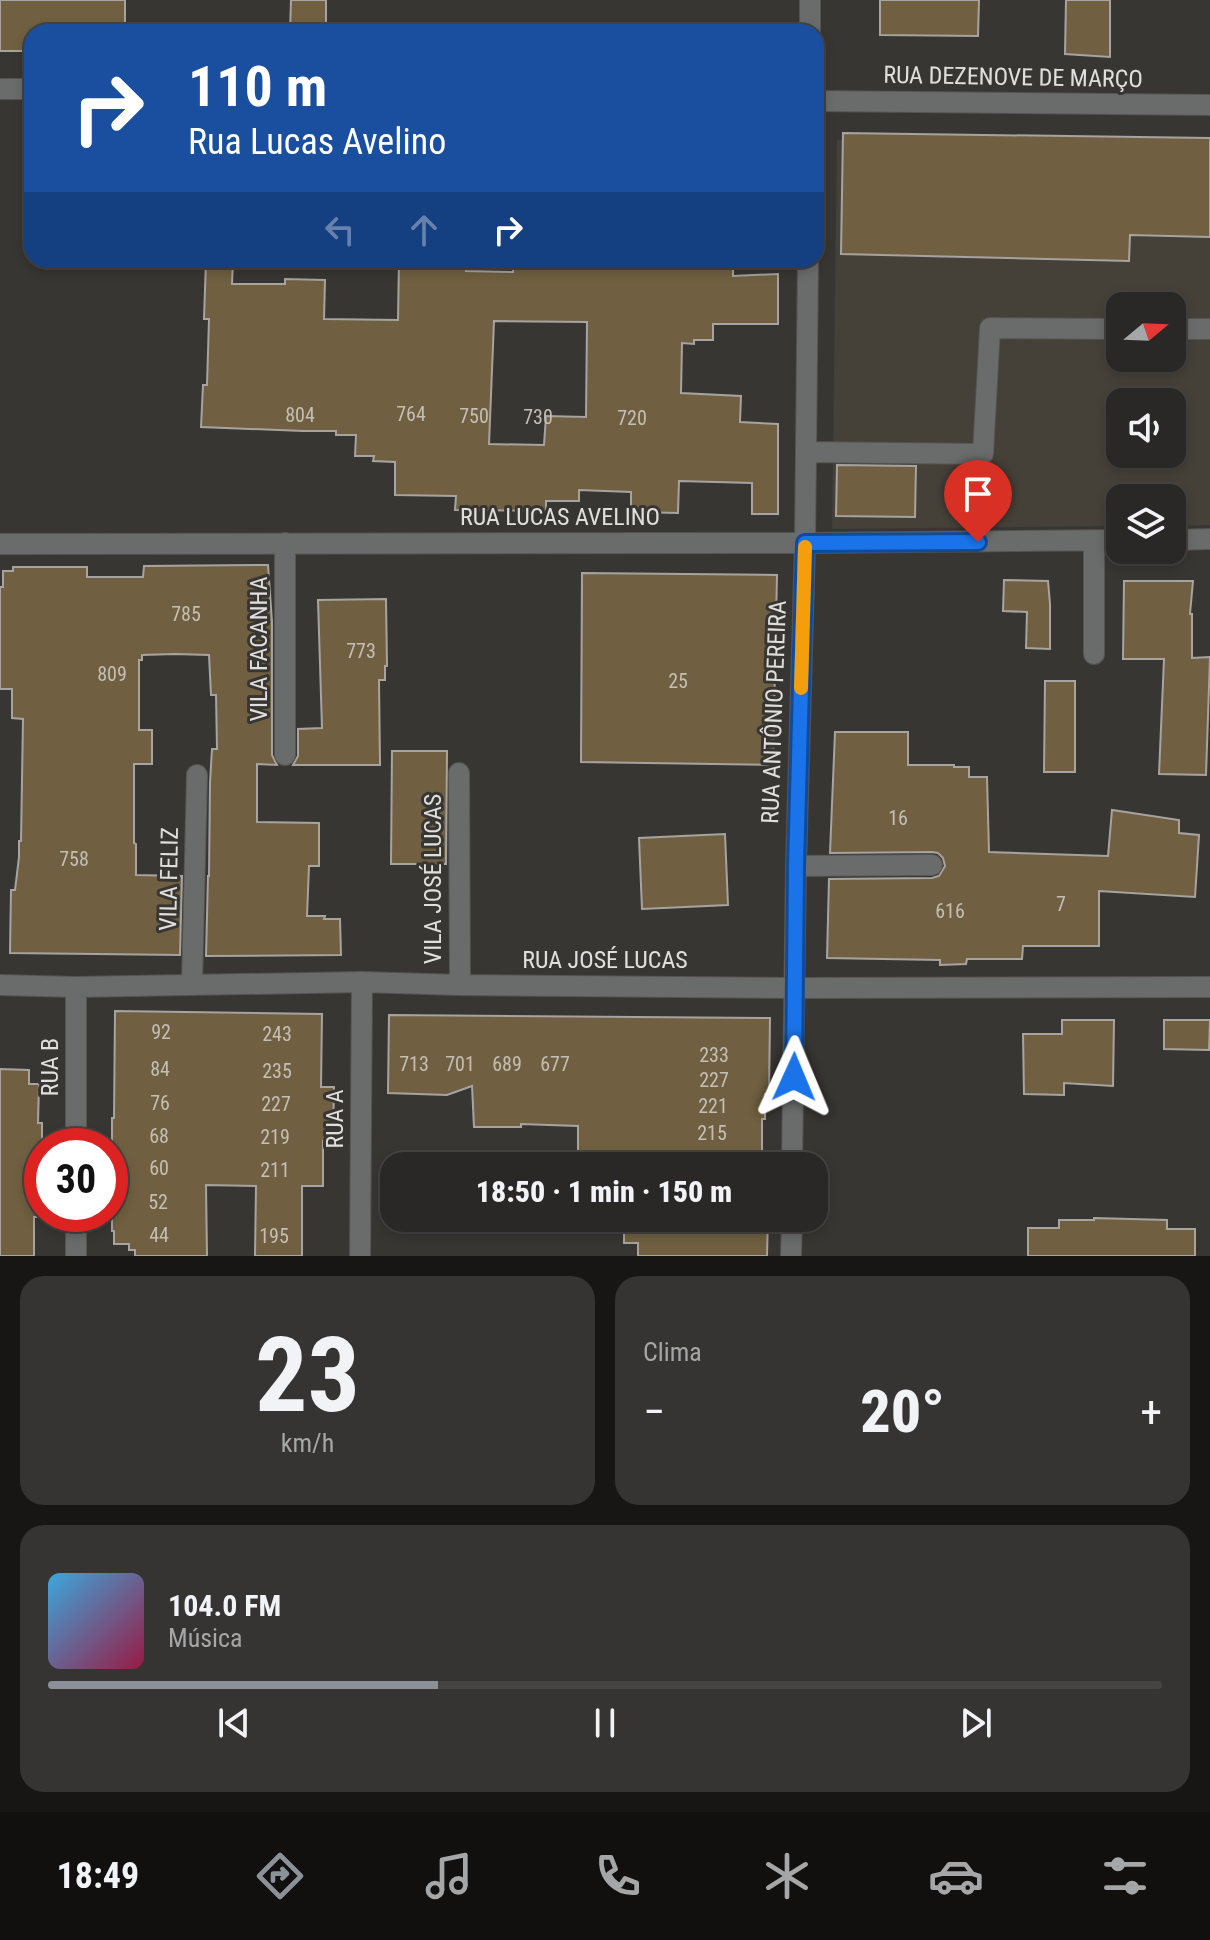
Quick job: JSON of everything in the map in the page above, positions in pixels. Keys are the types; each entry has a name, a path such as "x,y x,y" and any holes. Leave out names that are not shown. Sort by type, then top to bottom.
{"street":[{"path":"810,0 810,24"},
{"path":"0,89 24,89"},
{"name":"RUA DEZENOVE DE MARÇO","path":"824,101 1210,105"},
{"name":"RUA ANTÔNIO PEREIRA","path":"792,1152 808,268"},
{"path":"806,452 983,454 990,328 1106,329"},
{"path":"1186,329 1210,329"},
{"path":"1186,540 1210,539"},
{"path":"1094,541 1094,654"},
{"name":"RUA LUCAS AVELINO","path":"0,544 1106,541"},
{"name":"VILA FACANHA","path":"285,543 285,755"},
{"name":"VILA JOSÉ LUCAS","path":"459,773 460,985"},
{"name":"VILA FELIZ","path":"192,984 197,775"},
{"path":"796,866 932,865"},
{"name":"RUA JOSÉ LUCAS","path":"0,985 76,987 362,982 795,988 1210,987"},
{"name":"RUA A","path":"360,1256 362,982"},
{"name":"RUA B","path":"76,987 76,1128"},
{"path":"76,1232 76,1256"},
{"path":"791,1256 792,1232"}],"shaded area":[{"path":"837,140 1210,144 1210,525 1186,526 1186,484 1106,484 1106,526 832,529"}],"building":[{"path":"0,0 125,0 125,24 24,24 24,51 0,51"},
{"path":"291,0 326,0 326,24 290,24"},
{"path":"880,0 979,0 978,36 880,35"},
{"path":"1066,0 1110,0 1110,57 1065,54"},
{"path":"843,133 1210,138 1210,237 1130,235 1129,261 841,254"},
{"path":"206,268 233,268 232,284 285,284 285,279 325,280 324,319 398,320 399,268 513,272 513,268 733,268 733,276 778,274 778,324 713,324 713,340 682,343 681,393 741,396 740,422 778,424 778,514 752,514 752,483 679,481 678,513 631,512 631,492 579,490 579,501 546,501 546,511 455,510 456,496 395,495 395,462 373,461 374,456 355,456 356,435 336,435 336,431 201,427 203,385 207,385 209,319 204,319","holes":["494,321 587,322 586,417 546,416 544,445 489,444"]},
{"path":"837,465 916,466 915,517 836,516"},
{"path":"268,565 272,622 272,755 277,765 257,764 257,822 319,823 319,866 309,866 307,916 340,919 341,955 206,956 210,783 212,749 217,749 216,695 211,695 209,655 175,654 142,655 142,660 139,660 139,730 152,730 152,764 134,764 134,843 136,875 182,876 180,955 10,953 11,890 15,890 21,841 23,719 12,718 12,689 0,689 0,587 3,587 3,571 13,571 13,567 87,567 87,577 143,577 144,566"},
{"path":"582,573 777,575 773,765 581,762"},
{"path":"1004,580 1048,581 1050,649 1026,648 1027,612 1003,611"},
{"path":"1124,581 1193,581 1190,614 1192,658 1210,657 1206,775 1159,774 1164,659 1123,659"},
{"path":"386,599 387,666 385,680 379,680 380,765 293,765 298,756 298,729 322,728 318,600"},
{"path":"1045,681 1075,681 1075,772 1044,772"},
{"path":"835,732 908,732 908,765 969,767 969,777 987,777 989,852 1108,856 1112,810 1179,820 1179,833 1199,835 1195,897 1099,891 1099,946 1023,946 1022,959 967,959 966,964 940,965 940,960 827,958 829,879 932,878 939,876 945,866 943,858 932,852 830,853"},
{"path":"392,751 447,751 446,864 391,864"},
{"path":"725,834 728,905 642,909 639,838"},
{"path":"115,1011 322,1014 321,1087 334,1087 333,1141 323,1141 323,1186 302,1186 302,1256 255,1256 256,1186 206,1185 207,1256 135,1256 135,1250 129,1250 129,1244 114,1244 114,1232 128,1232 128,1128 112,1128"},
{"path":"389,1015 770,1018 769,1094 765,1094 762,1152 578,1152 578,1126 521,1124 521,1127 474,1127 472,1086 447,1095 388,1093"},
{"path":"1062,1020 1114,1020 1113,1086 1064,1083 1064,1095 1024,1094 1023,1034 1062,1034"},
{"path":"1164,1020 1210,1020 1209,1050 1164,1049"},
{"path":"0,1069 29,1070 29,1084 39,1084 38,1123 42,1123 42,1128 24,1128 24,1232 34,1232 34,1256 0,1256"},
{"path":"1059,1220 1167,1220 1167,1229 1195,1229 1195,1256 1028,1256 1028,1228 1059,1228"},
{"path":"624,1232 768,1232 767,1256 638,1256 638,1243 624,1243"}],"slow traffic":[{"path":"801,688 805,547"}],"route":[{"path":"794,1077 805,543 978,542"}]}
